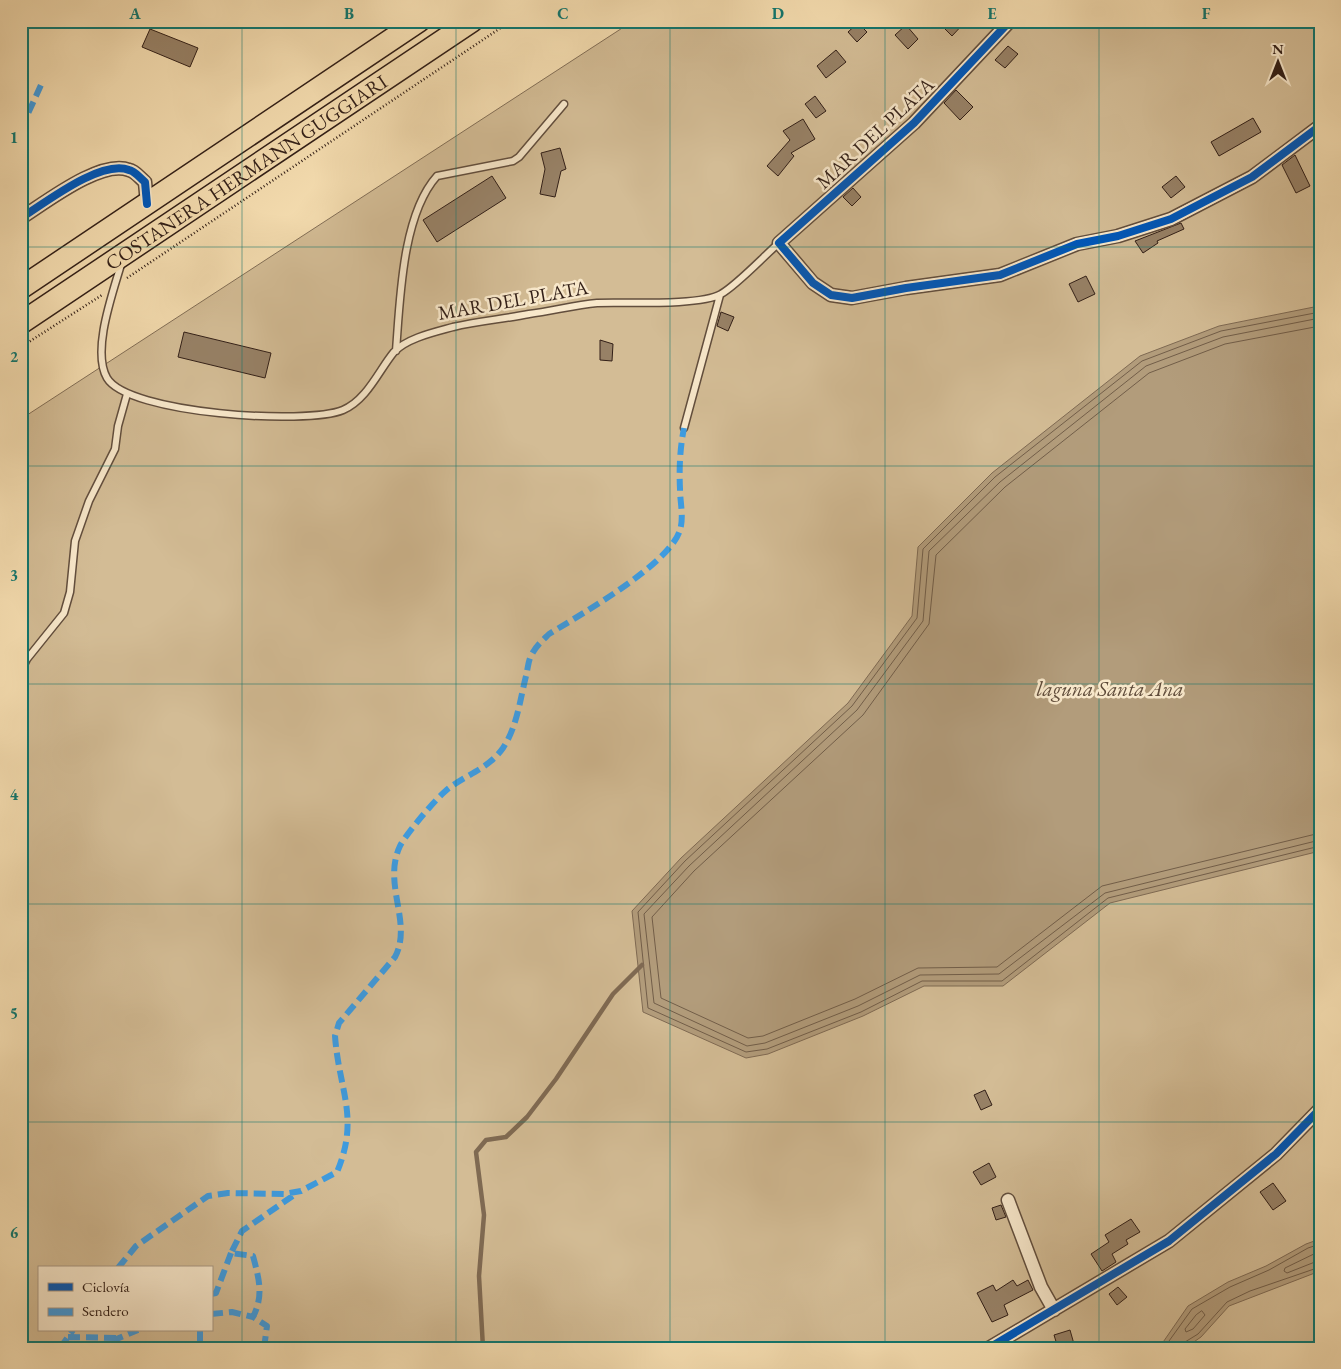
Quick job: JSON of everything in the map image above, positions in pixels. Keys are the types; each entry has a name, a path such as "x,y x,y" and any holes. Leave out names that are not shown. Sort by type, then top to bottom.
{"highway":[{"name":"COSTANERA HERMANN GUGGIARI","path":"21,288 419,21"},
{"name":"COSTANERA HERMANN GUGGIARI","path":"21,323 472,21"}],"street":[{"name":"MAR DEL PLATA","path":"779,243 914,123 1010,21"},
{"path":"779,243 814,283 831,295 852,298 906,288 1000,275 1078,244 1118,236 1171,219 1252,177 1320,126"},
{"path":"21,218 79,181 112,168 130,170 145,182 147,204"},
{"path":"989,1348 1169,1241 1276,1154 1320,1109"},
{"path":"1008,1200 1041,1287 1054,1310"}],"lane":[{"path":"396,351 403,267 414,220 429,185 437,176 513,161 520,157 564,104"},
{"name":"MAR DEL PLATA","path":"124,255 103,331 102,352 107,378 127,394 153,403 232,415 321,415 345,410 359,398 396,351 413,340 454,327 595,303 688,301 720,295 779,243"},
{"path":"684,428 720,295"},
{"path":"21,671 27,659 64,613 70,592 76,541 90,501 115,449 118,426 127,394"}],"path":[{"path":"21,347 116,286 511,21"}],"shaded area":[{"path":"633,21 1320,21 1320,1348 21,1348 21,419"}],"water":[{"name":"laguna Santa Ana","path":"1320,307 1320,851 1110,903 1003,986 924,986 863,1016 768,1054 746,1058 643,1012 632,911 681,858 848,703 912,616 918,547 992,473 1140,356 1219,326"},
{"path":"1320,1239 1320,1271 1229,1306 1201,1337 1185,1348 1159,1348 1188,1306 1228,1282 1266,1266 1306,1244"}],"building":[{"path":"937,21 966,21 952,36"},
{"path":"858,23 867,32 857,42 848,32"},
{"path":"906,25 918,39 908,49 895,35"},
{"path":"150,29 198,48 190,67 142,47"},
{"path":"1008,46 1018,54 1005,68 995,60"},
{"path":"836,50 846,62 826,78 817,66"},
{"path":"956,90 973,107 960,120 944,103"},
{"path":"815,96 826,111 816,118 805,104"},
{"path":"1253,118 1261,132 1219,156 1211,142"},
{"path":"803,119 815,139 791,153 794,156 778,176 767,166 790,140 783,131"},
{"path":"560,148 566,169 561,171 555,197 540,194 545,169 541,153"},
{"path":"1295,155 1310,186 1296,193 1282,165"},
{"path":"492,176 506,198 437,242 423,220"},
{"path":"1176,176 1185,187 1171,198 1162,187"},
{"path":"853,188 861,197 852,206 843,197"},
{"path":"1181,223 1184,229 1157,241 1158,243 1143,253 1135,241"},
{"path":"1086,276 1095,294 1078,302 1069,284"},
{"path":"721,312 734,317 728,331 717,326"},
{"path":"184,332 271,353 265,378 178,357"},
{"path":"600,340 613,344 612,361 600,360"},
{"path":"985,1090 992,1105 981,1110 974,1095"},
{"path":"989,1163 996,1177 981,1185 973,1172"},
{"path":"1273,1183 1286,1201 1273,1210 1260,1192"},
{"path":"1001,1205 1006,1217 996,1220 992,1208"},
{"path":"1131,1219 1140,1232 1126,1240 1128,1244 1112,1254 1116,1262 1102,1271 1091,1254 1109,1242 1105,1235"},
{"path":"1013,1280 1017,1286 1028,1280 1033,1290 1004,1305 1008,1315 992,1322 977,1293 993,1285 996,1291"},
{"path":"1118,1287 1127,1297 1117,1305 1109,1294"},
{"path":"1070,1330 1074,1344 1058,1348 1054,1335"}],"waterway":[{"path":"483,1348 479,1276 484,1215 476,1152 486,1140 506,1137 527,1117 556,1079 613,994 642,965"}],"marked path":[{"path":"21,129 41,85"},
{"path":"120,1266 136,1246 208,1196 228,1193 284,1194 301,1191 337,1172 344,1153 348,1119 335,1036 339,1023 395,957 400,944 400,917 394,875 395,860 400,846 430,807 449,788 485,766 503,748 515,722 530,659 540,643 549,634 601,602 642,573 660,558 673,543 680,530 682,520 680,466 684,428"},
{"path":"264,1348 267,1326 253,1317 259,1294 259,1280 253,1256 231,1253 242,1231 294,1195"},
{"path":"212,1294 216,1293 231,1253"},
{"path":"212,1314 232,1312 253,1317"},
{"path":"60,1348 72,1332"},
{"path":"95,1348 133,1332"},
{"path":"200,1332 200,1346 209,1348"},
{"path":"68,1337 119,1338"}],"cycle path":[{"path":"1010,21 914,123 779,243 813,283 831,295 852,298 906,288 1000,275 1077,244 1118,236 1171,219 1252,177 1320,126"},
{"path":"21,218 58,193 89,176 117,168 131,171 145,182 147,204"},
{"path":"989,1348 1169,1241 1276,1154 1320,1109"}]}
